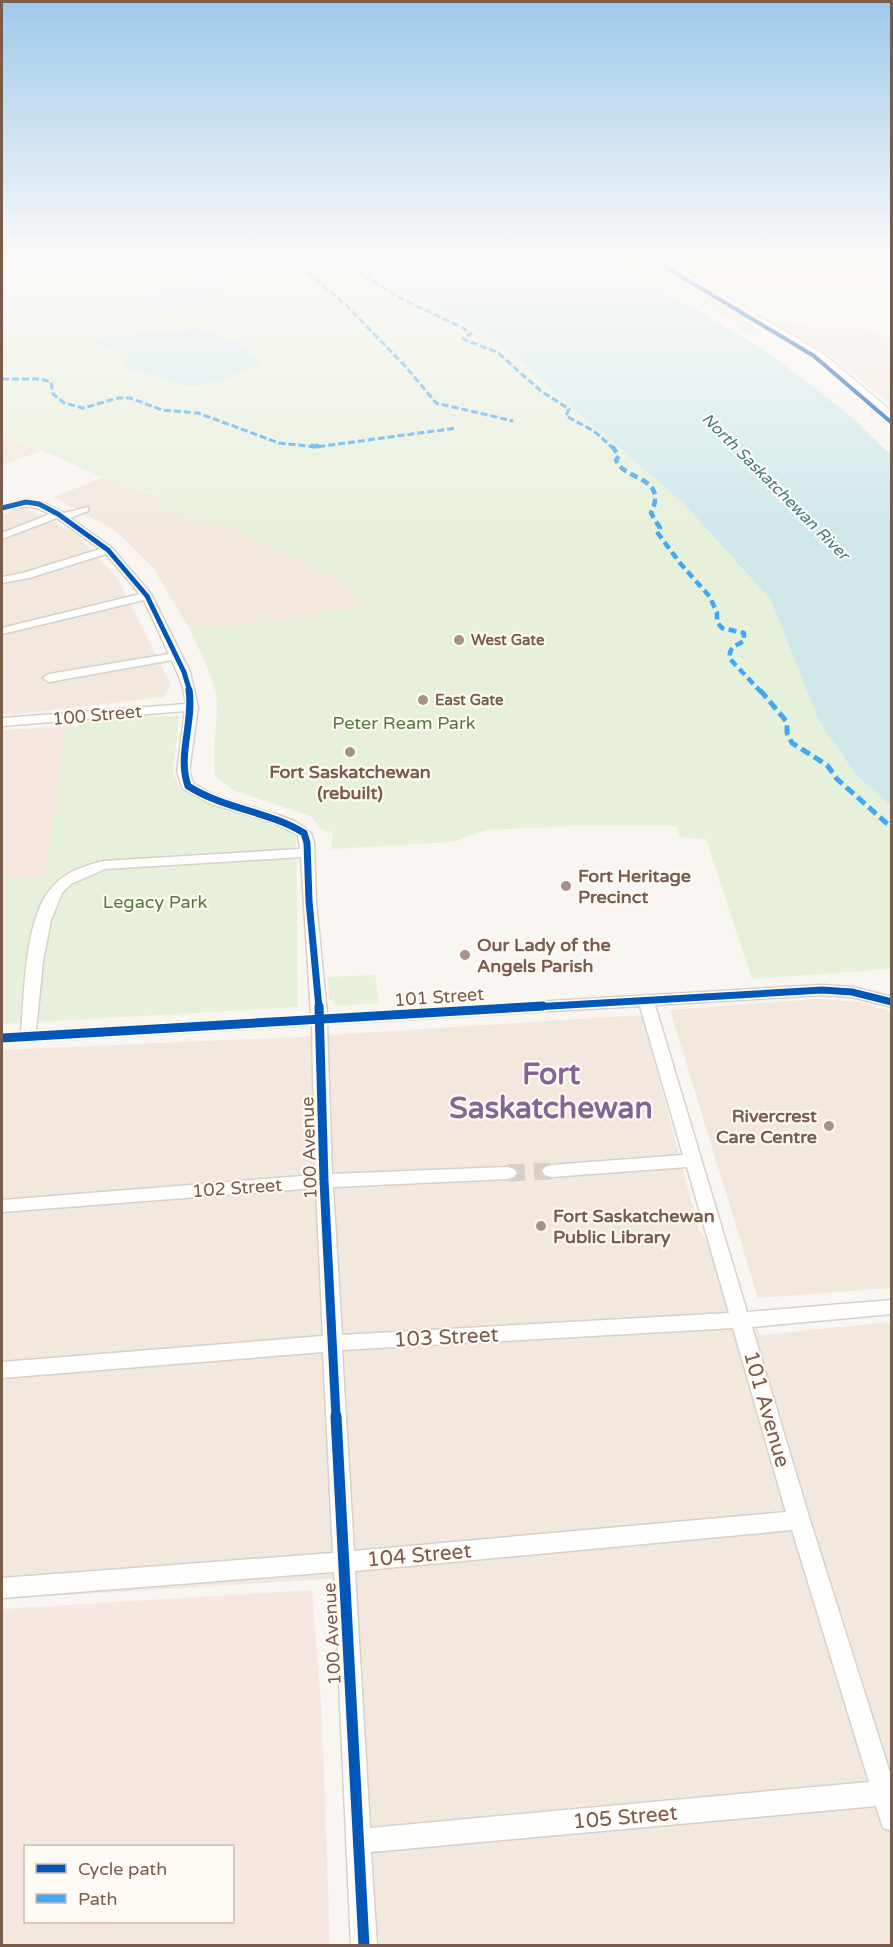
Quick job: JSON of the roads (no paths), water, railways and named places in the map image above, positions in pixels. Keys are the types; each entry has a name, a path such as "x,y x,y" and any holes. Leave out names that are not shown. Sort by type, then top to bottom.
{"street":[{"path":"810,350 822,357 891,417"},
{"name":"100 Avenue","path":"2,508 26,502 39,504 61,516 108,550 147,596 184,672 192,707 183,772 188,786 203,795 299,829 304,833 319,1018 324,1181 364,1946"},
{"path":"2,536 85,509"},
{"path":"2,580 25,576 108,550"},
{"path":"2,632 147,596"},
{"path":"49,678 176,656"},
{"name":"100 Street","path":"2,722 192,707"},
{"path":"28,1036 43,927 52,897 65,882 104,865 307,853"},
{"name":"101 Street","path":"2,1038 822,990 852,992 885,1000"},
{"name":"101 Avenue","path":"646,999 799,1520 888,1792 891,1818"},
{"path":"551,1171 693,1160"},
{"name":"102 Street","path":"2,1206 324,1181 508,1173"},
{"name":"103 Street","path":"2,1370 334,1343 741,1320 891,1307"},
{"name":"104 Street","path":"2,1588 343,1562 799,1520"},
{"name":"105 Street","path":"358,1841 888,1792"}],"water":[{"path":"112,350 249,350 259,359 259,363 225,379 204,385 189,386 130,369 124,364 128,355"},
{"name":"North Saskatchewan River","path":"506,350 764,350 853,418 891,455 891,806 856,775 819,721 771,600 685,505"}],"tunnel":[{"path":"508,1173 551,1171"}],"place":[{"name":"West Gate","path":"459,640"},
{"name":"East Gate","path":"423,700"},
{"name":"Fort Saskatchewan (rebuilt)","path":"350,752"},
{"name":"Fort Heritage Precinct","path":"566,886"},
{"name":"Our Lady of the Angels Parish","path":"465,955"},
{"name":"Rivercrest Care Centre","path":"829,1126"},
{"name":"Fort Saskatchewan Public Library","path":"541,1226"}],"district":[{"name":"Fort Saskatchewan","path":"551,1091"}],"park label":[{"name":"Peter Ream Park","path":"404,723"},
{"name":"Legacy Park","path":"155,902"}]}
